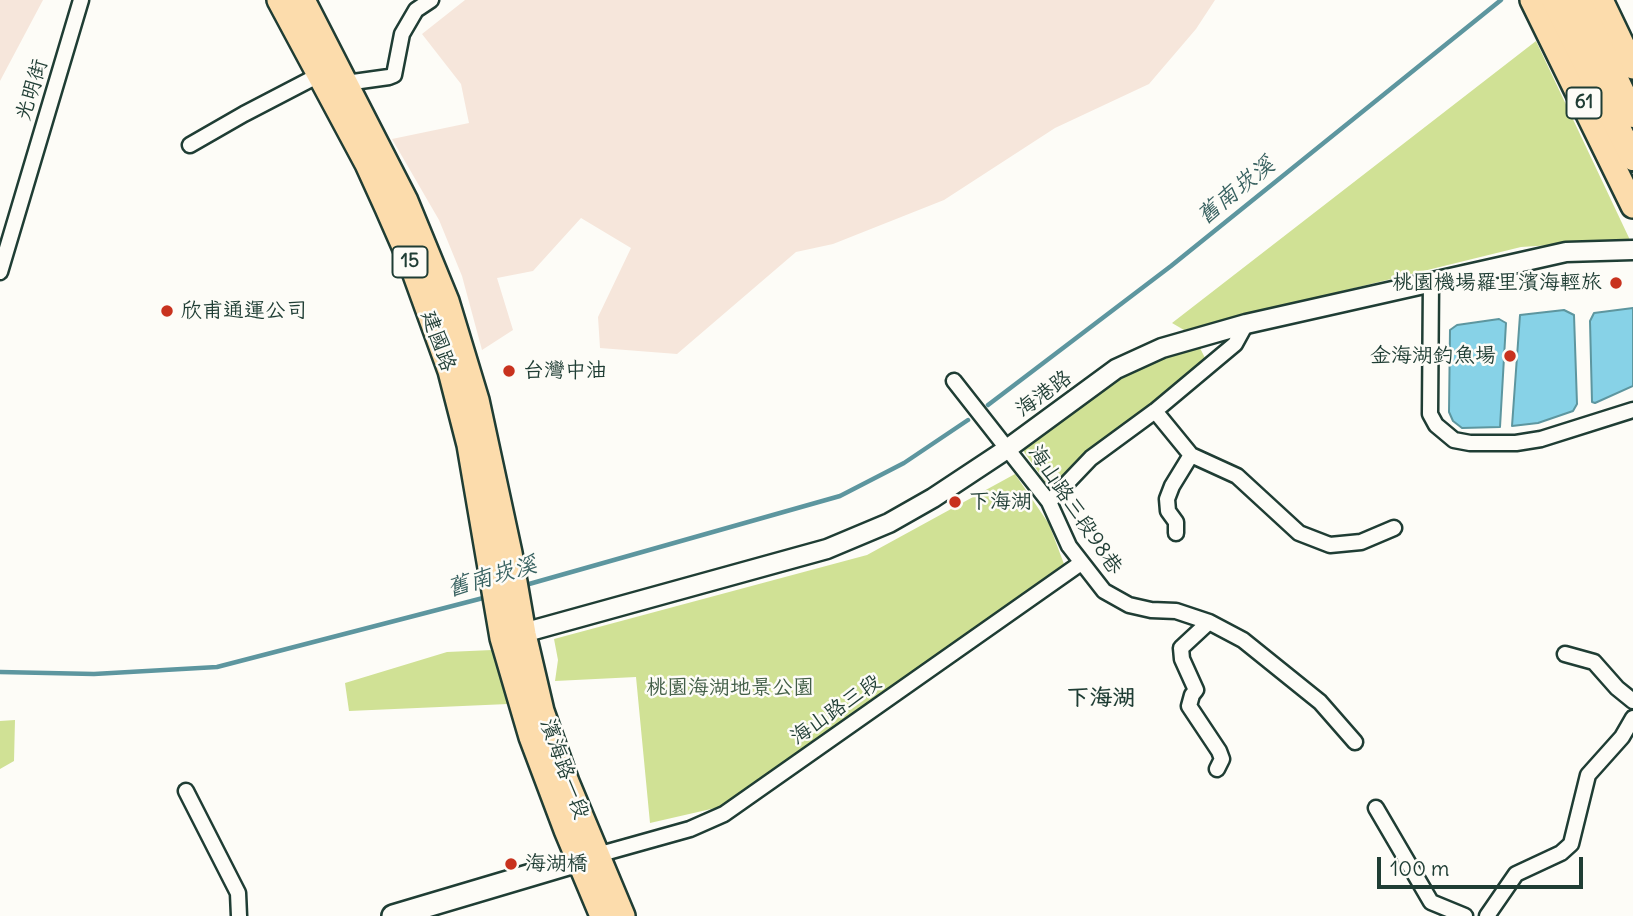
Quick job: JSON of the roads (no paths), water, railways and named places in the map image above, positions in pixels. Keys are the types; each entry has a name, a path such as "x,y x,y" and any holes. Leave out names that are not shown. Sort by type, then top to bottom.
{"highway":[{"name":"61","path":"1554,0 1633,158"},
{"name":"61","path":"1578,0 1633,114"}],"main road":[{"name":"建國路","path":"279,0 367,164 409,258 450,370 498,549"},
{"name":"建國路","path":"303,0 406,201 447,301 477,400 498,549"},
{"name":"61","path":"1532,0 1633,206"},
{"path":"1601,0 1633,67"},
{"name":"15","path":"498,549 512,628"},
{"name":"濱海路一段","path":"512,628 531,737 588,858 623,916"},
{"path":"393,916 588,858"},
{"name":"濱海路一段","path":"588,858 602,916"}],"street":[{"name":"光明街","path":"0,272 81,0"},
{"path":"346,83 394,75 402,34 416,10 431,0"},
{"path":"190,145 319,75"},
{"name":"海港路","path":"512,628 827,549 889,523 933,498 1007,449 1116,369 1162,348 1246,324 1566,252 1633,250"},
{"path":"1431,281 1430,414 1436,425 1454,440 1482,443 1541,439 1633,410"},
{"path":"1048,502 1091,458 1155,411 1235,344 1246,324"},
{"name":"海山路三段98巷","path":"954,381 1048,502 1069,546 1104,591 1129,605 1151,610 1176,611 1209,622 1243,640 1320,702 1355,742"},
{"path":"1155,411 1191,455 1237,476 1299,533 1330,545 1361,541 1394,528"},
{"path":"1176,533 1176,522 1168,511 1167,499 1171,486 1191,455"},
{"name":"海山路三段","path":"588,858 690,829 724,814 1081,563"},
{"path":"1209,622 1181,648 1182,659 1196,690 1189,706 1219,751 1222,759 1217,769"},
{"path":"1565,653 1594,662 1617,688 1633,701"},
{"path":"1487,916 1516,874 1561,853 1571,844 1588,775 1622,737 1633,718"},
{"path":"186,791 238,893 239,916"},
{"path":"1376,808 1431,902 1465,916"}],"water":[{"path":"1633,308 1633,386 1592,402 1590,321 1594,313"},
{"path":"1564,310 1574,315 1577,404 1573,411 1538,423 1512,426 1520,315"},
{"path":"1499,319 1506,323 1500,427 1462,428 1453,421 1449,412 1450,330 1457,325"}],"waterway":[{"name":"舊南崁溪","path":"988,405 1171,266 1501,0"},
{"name":"舊南崁溪","path":"522,586 840,496 904,463 968,420"},
{"name":"舊南崁溪","path":"0,672 94,674 217,667 487,597"}],"place":[{"name":"桃園機場羅里濱海輕旅","path":"1616,283"},
{"name":"欣甫通運公司","path":"167,311"},
{"name":"金海湖釣魚場","path":"1510,356"},
{"name":"台灣中油","path":"509,371"},
{"name":"下海湖","path":"955,502"},
{"name":"海湖橋","path":"511,864"}],"district":[{"name":"下海湖","path":"1101,698"}],"park label":[{"name":"桃園海湖地景公園","path":"730,688"}]}
